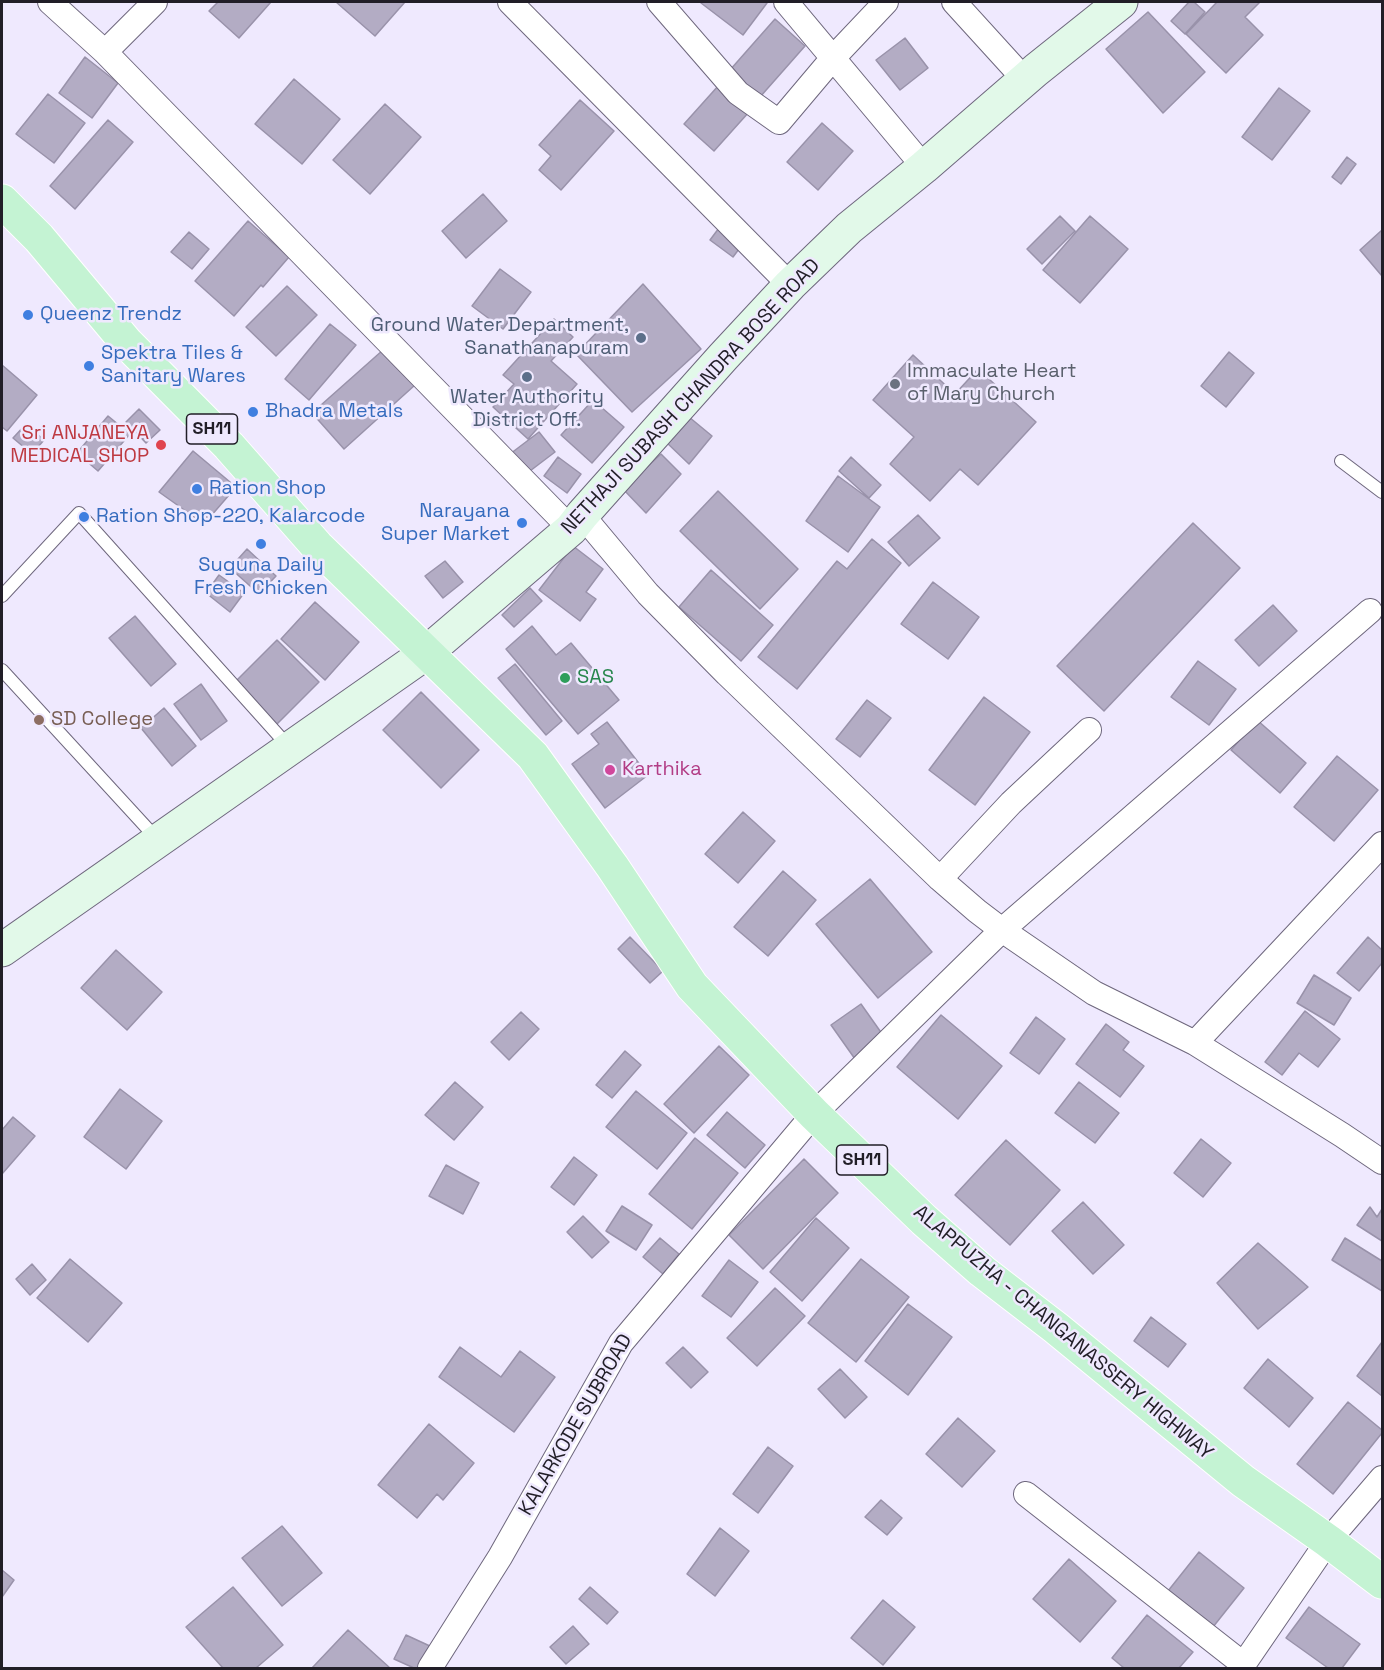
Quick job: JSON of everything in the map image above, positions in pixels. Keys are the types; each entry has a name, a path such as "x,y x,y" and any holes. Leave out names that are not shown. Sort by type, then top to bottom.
{"main road":[{"name":"NETHAJI SUBASH CHANDRA BOSE ROAD","path":"2,950 426,653 576,522 723,357 790,285 849,228 1121,2"},
{"name":"ALAPPUZHA - CHANGANASSERY HIGHWAY","path":"2,201 39,238 126,342 229,446 317,546 533,756 612,866 692,986 814,1114 924,1220 982,1271 1056,1328 1243,1481 1383,1582"}],"street":[{"path":"50,2 105,52 736,682 940,879 1002,930 1094,993 1195,1043 1383,1162"},
{"path":"105,52 154,2"},
{"path":"510,2 790,285"},
{"path":"659,2 738,93 778,123 833,58 886,2"},
{"path":"786,2 924,167"},
{"path":"954,2 1025,80"},
{"name":"KALARKODE SUBROAD","path":"430,1668 500,1557 621,1343 814,1114 1002,930 1370,610"},
{"path":"940,879 1011,803 1089,730"},
{"path":"1195,1043 1383,844"},
{"path":"1026,1494 1242,1666 1328,1541 1383,1478"}],"lane":[{"path":"1341,461 1383,492"},
{"path":"2,596 79,513 289,748"},
{"path":"2,670 158,840"}],"building":[{"path":"218,2 271,2 239,38 209,11"},
{"path":"336,2 405,2 375,36"},
{"path":"702,2 765,2 767,3 743,35"},
{"path":"1189,2 1194,2 1205,12 1185,34 1171,21"},
{"path":"1217,2 1260,2 1245,17 1263,35 1226,73 1186,34"},
{"path":"1148,12 1205,72 1163,113 1106,49"},
{"path":"775,19 805,46 760,97 730,70"},
{"path":"905,38 928,68 900,90 876,60"},
{"path":"85,57 118,83 92,118 59,93"},
{"path":"294,79 340,119 302,164 255,124"},
{"path":"719,85 749,112 714,151 684,124"},
{"path":"1279,88 1310,111 1272,160 1242,137"},
{"path":"48,94 85,123 54,163 16,134"},
{"path":"580,100 614,131 561,190 539,170 551,156 539,145"},
{"path":"385,104 421,137 370,194 333,160"},
{"path":"108,120 133,142 75,209 50,186"},
{"path":"822,123 853,151 818,190 787,162"},
{"path":"1347,157 1356,164 1341,184 1332,177"},
{"path":"483,194 507,221 466,258 442,231"},
{"path":"1060,216 1075,231 1042,264 1027,249"},
{"path":"1090,216 1128,249 1080,303 1043,270"},
{"path":"248,221 289,257 234,316 195,281"},
{"path":"722,224 745,241 733,257 710,240"},
{"path":"1382,230 1382,276 1360,250"},
{"path":"189,232 209,249 192,269 171,252"},
{"path":"500,269 531,292 503,329 472,306"},
{"name":"Ground Water Department, Sanathanapuram","path":"643,284 701,349 632,412 576,354"},
{"path":"287,286 317,315 276,356 246,327"},
{"path":"554,319 573,337 551,361 577,384 528,439 493,407 514,384 503,375"},
{"path":"330,324 356,345 309,400 285,379"},
{"path":"383,350 415,385 344,449 312,413"},
{"path":"1229,352 1254,373 1226,407 1201,386"},
{"path":"913,355 955,394 978,369 1036,422 978,485 960,469 930,501 890,464 914,437 873,400"},
{"path":"2,365 37,395 7,431 2,427"},
{"path":"593,400 624,427 592,463 561,435"},
{"path":"139,409 160,430 146,443 126,422"},
{"path":"108,416 130,434 98,471 77,453"},
{"path":"689,417 712,436 689,464 665,441"},
{"path":"26,424 44,440 32,454 13,438"},
{"path":"539,432 555,452 526,474 510,454"},
{"name":"Ration Shop","path":"193,451 236,487 204,524 159,492"},
{"path":"661,454 681,474 646,513 623,489"},
{"path":"558,457 581,474 567,493 544,476"},
{"path":"851,457 881,485 869,498 839,471"},
{"path":"838,476 880,507 848,552 806,521"},
{"path":"718,491 798,569 760,609 680,531"},
{"path":"918,515 940,538 909,566 888,542"},
{"path":"1193,523 1240,568 1104,711 1057,666"},
{"path":"872,539 901,563 797,689 758,657 837,561 847,569"},
{"path":"573,546 603,569 586,592 596,599 580,621 539,590"},
{"path":"247,549 276,576 259,594 230,568"},
{"path":"445,561 463,582 443,598 425,576"},
{"path":"711,570 773,625 741,661 679,607"},
{"path":"219,575 244,593 230,612 206,593"},
{"path":"933,582 979,617 948,659 901,624"},
{"path":"530,588 542,601 514,627 502,615"},
{"path":"315,602 359,642 325,680 281,639"},
{"path":"1273,605 1297,631 1259,666 1235,640"},
{"path":"135,616 176,664 151,686 109,638"},
{"name":"SAS","path":"532,626 556,655 571,643 619,700 578,734 506,649"},
{"path":"277,640 319,682 276,725 234,683"},
{"path":"1198,661 1236,689 1209,725 1171,697"},
{"path":"515,664 562,721 546,735 498,678"},
{"path":"201,684 227,721 201,740 174,704"},
{"path":"421,692 479,750 441,788 383,730"},
{"path":"984,697 1030,732 975,805 929,770"},
{"path":"867,700 891,718 860,757 836,739"},
{"path":"164,708 196,746 172,766 141,728"},
{"path":"1257,720 1306,763 1280,793 1231,750"},
{"name":"Karthika","path":"607,722 648,775 605,808 572,764 599,744 591,734"},
{"path":"1337,756 1378,790 1334,841 1294,807"},
{"path":"743,812 775,841 738,883 705,854"},
{"path":"783,871 816,900 768,956 734,927"},
{"path":"870,879 932,952 878,998 816,924"},
{"path":"630,937 663,971 650,983 618,949"},
{"path":"1368,937 1382,950 1382,963 1359,991 1337,973"},
{"path":"116,950 162,992 127,1030 81,988"},
{"path":"1314,975 1351,998 1334,1025 1297,1003"},
{"path":"861,1004 885,1038 855,1059 831,1025"},
{"path":"1305,1011 1340,1039 1318,1067 1299,1053 1282,1075 1265,1062"},
{"path":"521,1012 539,1029 509,1060 491,1042"},
{"path":"941,1015 1002,1066 958,1119 897,1067"},
{"path":"1036,1017 1065,1039 1039,1074 1010,1053"},
{"path":"1106,1024 1129,1042 1123,1050 1144,1066 1120,1097 1076,1064"},
{"path":"719,1046 749,1075 694,1133 664,1104"},
{"path":"625,1051 641,1065 612,1098 596,1085"},
{"path":"455,1082 483,1107 454,1140 425,1115"},
{"path":"1079,1082 1119,1113 1095,1143 1055,1113"},
{"path":"120,1089 162,1121 126,1169 84,1137"},
{"path":"636,1091 687,1133 657,1169 606,1127"},
{"path":"727,1112 765,1145 745,1168 707,1135"},
{"path":"13,1117 35,1136 2,1174 2,1130"},
{"path":"695,1138 738,1173 692,1229 649,1194"},
{"path":"1201,1139 1231,1163 1203,1197 1174,1173"},
{"path":"1006,1140 1060,1190 1010,1245 955,1195"},
{"path":"574,1157 597,1175 574,1205 551,1187"},
{"path":"804,1159 838,1193 763,1269 729,1235"},
{"path":"446,1165 479,1183 463,1214 429,1196"},
{"path":"1083,1202 1124,1245 1093,1274 1052,1231"},
{"path":"622,1206 652,1225 636,1250 606,1231"},
{"path":"1370,1207 1377,1217 1382,1209 1382,1241 1357,1225"},
{"path":"583,1216 609,1242 592,1258 567,1232"},
{"path":"816,1218 849,1248 802,1301 770,1272"},
{"path":"660,1238 679,1254 663,1274 643,1257"},
{"path":"1345,1238 1382,1261 1382,1291 1332,1260"},
{"path":"1258,1243 1308,1287 1258,1329 1217,1283"},
{"path":"70,1259 122,1303 88,1342 37,1298"},
{"path":"861,1259 909,1297 856,1362 808,1323"},
{"path":"729,1260 758,1282 731,1317 702,1296"},
{"path":"32,1264 46,1280 30,1295 16,1279"},
{"path":"775,1288 805,1316 757,1366 727,1338"},
{"path":"908,1304 952,1337 908,1395 865,1361"},
{"path":"1151,1317 1186,1344 1168,1367 1134,1341"},
{"path":"1382,1342 1382,1396 1357,1376"},
{"path":"460,1347 501,1377 520,1351 555,1377 514,1432 439,1377"},
{"path":"683,1347 708,1372 691,1388 666,1363"},
{"path":"1268,1359 1313,1398 1289,1427 1244,1388"},
{"path":"840,1369 867,1397 845,1418 818,1389"},
{"path":"1348,1402 1382,1430 1382,1433 1333,1494 1297,1464"},
{"path":"958,1418 995,1451 962,1487 926,1454"},
{"path":"429,1424 474,1463 443,1500 437,1494 417,1518 378,1485"},
{"path":"768,1447 793,1466 758,1513 733,1494"},
{"path":"881,1500 902,1518 887,1535 865,1517"},
{"path":"282,1526 322,1573 282,1606 242,1558"},
{"path":"720,1528 749,1551 715,1596 687,1574"},
{"path":"1199,1552 1244,1588 1213,1627 1168,1591"},
{"path":"1069,1559 1116,1601 1080,1642 1033,1599"},
{"path":"2,1570 14,1580 2,1597"},
{"path":"233,1587 283,1645 256,1668 223,1668 186,1627"},
{"path":"590,1587 618,1612 607,1624 579,1599"},
{"path":"883,1600 915,1627 883,1665 851,1638"},
{"path":"1309,1607 1360,1644 1342,1668 1328,1668 1286,1638"},
{"path":"1147,1615 1193,1652 1179,1668 1124,1668 1112,1658"},
{"path":"573,1626 589,1644 566,1664 550,1647"},
{"path":"348,1630 390,1668 312,1668"},
{"path":"406,1635 432,1647 422,1668 414,1668 394,1659"}],"place":[{"name":"Queenz Trendz","path":"28,315"},
{"name":"Ground Water Department, Sanathanapuram","path":"641,338"},
{"name":"Spektra Tiles & Sanitary Wares","path":"89,366"},
{"name":"Water Authority District Off.","path":"527,377"},
{"name":"Immaculate Heart of Mary Church","path":"895,384"},
{"name":"Bhadra Metals","path":"253,412"},
{"name":"Sri ANJANEYA MEDICAL SHOP","path":"161,445"},
{"name":"Ration Shop","path":"197,489"},
{"name":"Ration Shop-220, Kalarcode","path":"84,517"},
{"name":"Narayana Super Market","path":"522,523"},
{"name":"Suguna Daily Fresh Chicken","path":"261,544"},
{"name":"SAS","path":"565,678"},
{"name":"SD College","path":"39,720"},
{"name":"Karthika","path":"610,770"}]}
